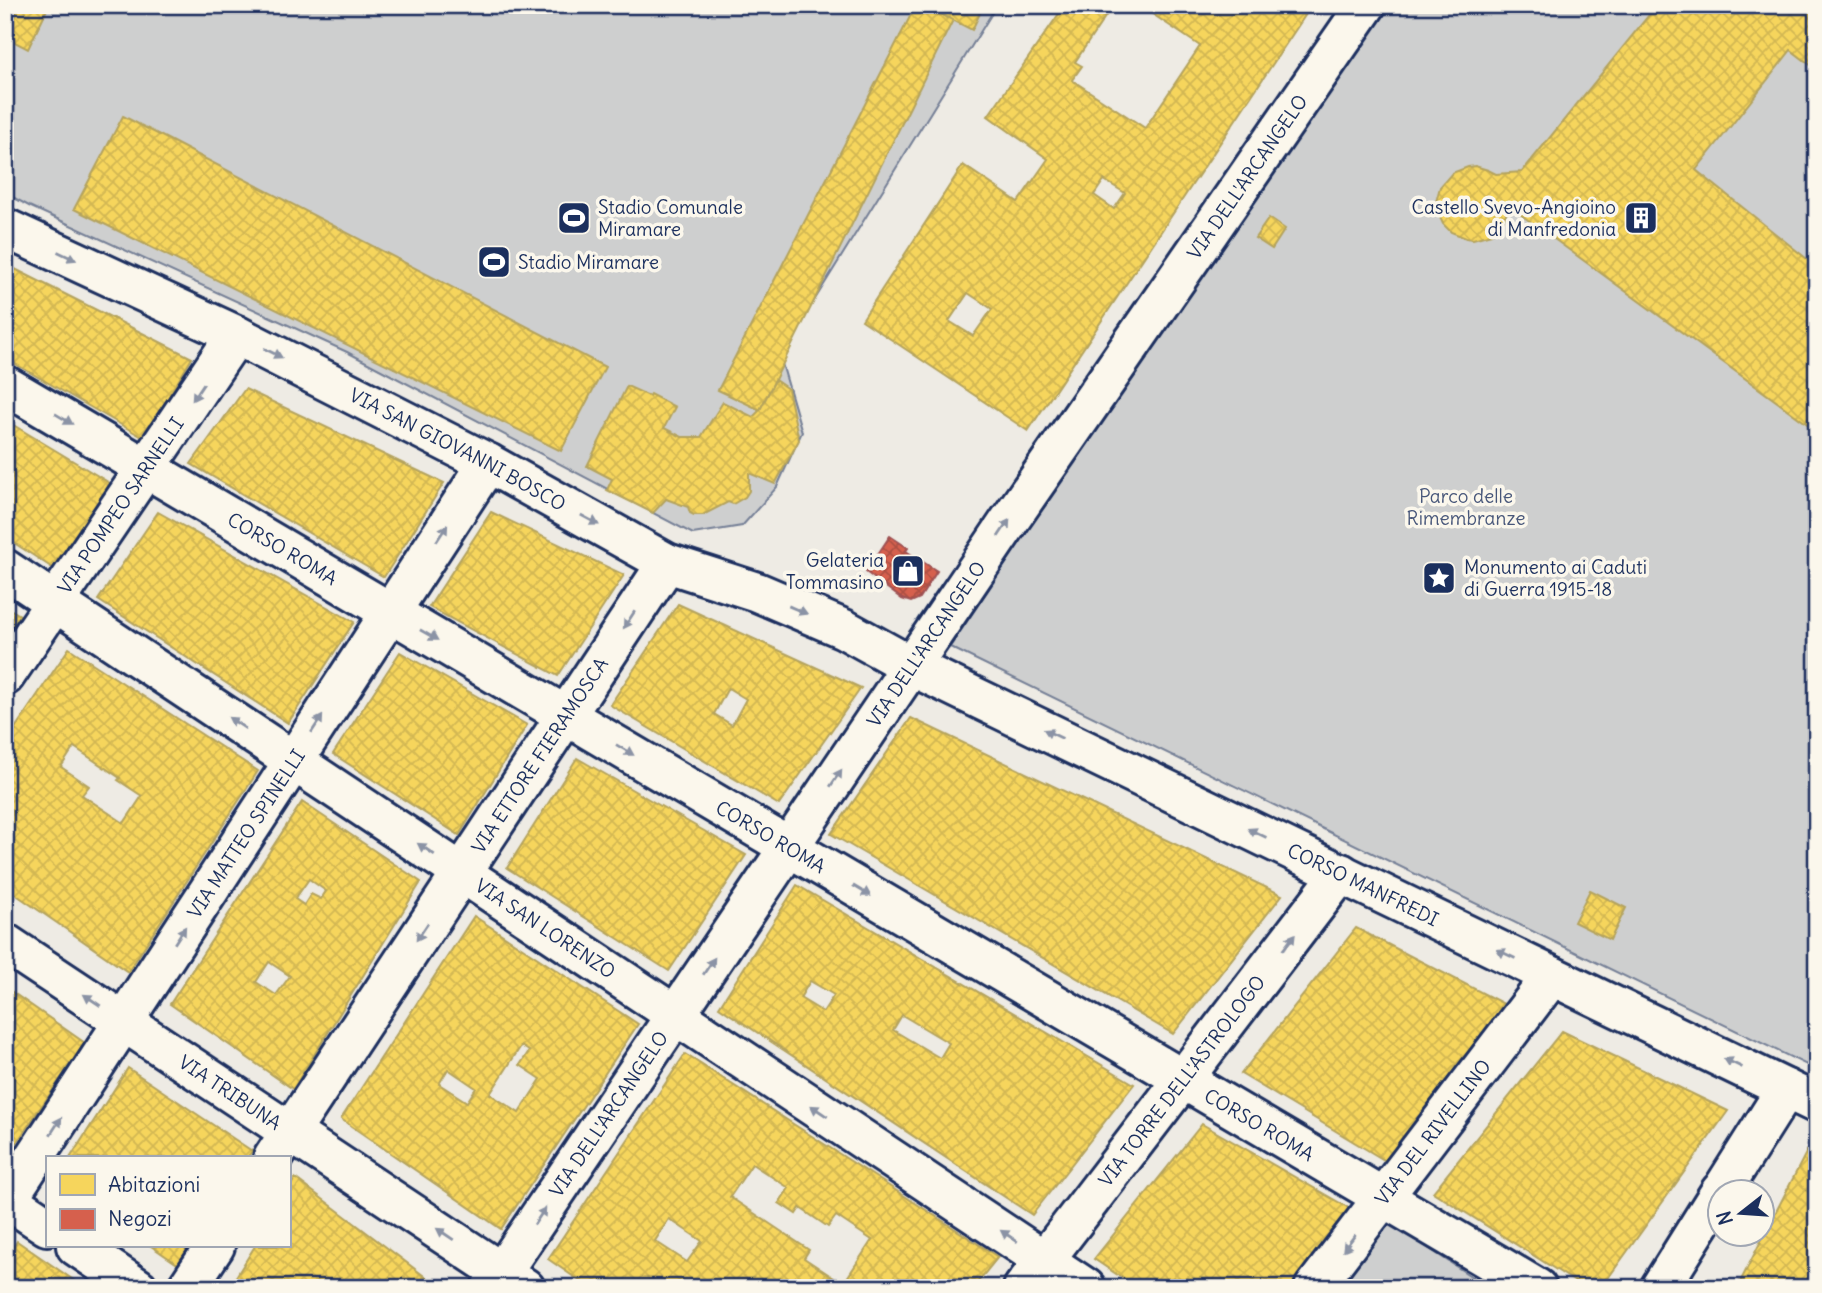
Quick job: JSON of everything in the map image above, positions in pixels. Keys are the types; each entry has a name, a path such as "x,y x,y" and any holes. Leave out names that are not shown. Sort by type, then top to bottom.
{"street":[{"name":"VIA DELL'ARCANGELO","path":"506,1283 676,1015 1012,517 1366,5"},
{"name":"VIA SAN GIOVANNI BOSCO","path":"5,228 236,335 488,463 667,563 769,597 844,629 911,666"},
{"name":"VIA POMPEO SARNELLI","path":"5,676 236,335"},
{"name":"CORSO ROMA","path":"5,385 1537,1288"},
{"name":"VIA MATTEO SPINELLI","path":"6,1200 488,463"},
{"name":"VIA ETTORE FIERAMOSCA","path":"281,1145 667,563"},
{"name":"VIA SAN LORENZO","path":"5,569 676,1015 1034,1274 1086,1288"},
{"name":"CORSO MANFREDI","path":"911,666 1801,1096"},
{"name":"VIA TORRE DELL'ASTROLOGO","path":"1034,1274 1341,873"},
{"name":"VIA TRIBUNA","path":"5,943 124,1022 281,1145 506,1283"},
{"name":"VIA DEL RIVELLINO","path":"1314,1288 1552,975"},
{"path":"1733,1178 1801,1096"},
{"path":"6,1200 46,1225"},
{"path":"1660,1288 1706,1216"},
{"path":"79,1248 138,1288"},
{"path":"187,1288 214,1248"}],"green space":[{"name":"Stadio Miramare","path":"5,5 997,5 804,317 781,360 802,432 777,487 742,526 693,534 347,352 5,193"},
{"name":"Parco delle Rimembranze","path":"1378,5 1817,5 1817,1070 950,647"},
{"path":"1387,1221 1489,1288 1335,1288"}],"building: Abitazioni":[{"path":"5,5 49,5 28,49 5,37"},
{"path":"916,5 946,5 941,14 953,20 760,410 718,390"},
{"path":"946,5 984,5 972,30 941,14"},
{"path":"1065,5 1113,5 1075,62 1082,66 1072,80 1145,128 1200,46 1139,5 1312,5 1028,431 862,320 963,165 1018,202 1048,159 988,116","holes":["1104,180 1125,193 1114,209 1094,195","968,293 992,309 973,336 949,321"]},
{"name":"Castello Svevo-Angioino di Manfredonia","path":"1657,5 1817,5 1817,70 1791,50 1696,170 1817,267 1817,431 1509,206 1501,226 1491,234 1473,239 1451,232 1438,213 1436,202 1440,187 1452,173 1475,166 1496,174 1522,172"},
{"path":"123,116 605,367 561,451 74,209"},
{"path":"1269,218 1285,229 1272,249 1255,238"},
{"path":"5,264 192,358 144,438 5,358"},
{"path":"775,380 788,389 799,440 775,484 749,473 749,491 745,497 733,504 728,502 703,515 694,515 688,507 666,499 653,513 607,490 612,479 587,466 627,386 675,407 664,428 682,437 701,437 723,402 753,417 760,410"},
{"path":"245,389 444,483 384,577 191,464"},
{"path":"5,420 113,485 54,569 5,537"},
{"path":"158,512 354,622 288,723 98,600"},
{"path":"491,512 624,575 558,676 429,607"},
{"path":"678,604 861,688 779,805 610,705","holes":["728,688 746,699 732,725 714,714"]},
{"path":"5,606 20,615 5,638"},
{"path":"69,648 258,771 128,972 5,887 5,743","holes":["74,747 120,778 118,780 142,796 124,823 82,795 89,786 61,767"]},
{"path":"400,652 527,725 459,835 333,754"},
{"path":"911,718 1282,895 1173,1034 831,834"},
{"path":"577,758 746,855 669,971 507,868"},
{"path":"302,802 421,882 293,1089 170,1004","holes":["309,879 326,891 321,899 311,894 304,905 295,899","269,962 290,976 276,995 256,982"]},
{"path":"797,885 1134,1084 1032,1215 719,1007","holes":["810,981 834,995 823,1012 800,998","902,1015 949,1043 940,1058 893,1030"]},
{"path":"1590,890 1626,908 1610,940 1574,922"},
{"path":"474,916 638,1024 501,1229 341,1119","holes":["521,1046 529,1051 520,1065 541,1079 519,1113 490,1094","448,1069 476,1088 467,1102 439,1084"]},
{"path":"1356,928 1508,1006 1389,1163 1241,1074"},
{"path":"5,987 85,1043 13,1148 5,1143"},
{"path":"1562,1031 1728,1111 1601,1288 1585,1288 1433,1192"},
{"path":"685,1054 998,1257 973,1288 590,1288 548,1259","holes":["752,1164 789,1188 779,1203 796,1214 800,1208 828,1227 836,1216 872,1240 843,1284 804,1258 809,1250 730,1197","669,1219 702,1241 687,1262 655,1241"]},
{"path":"128,1068 252,1151 248,1156 71,1156"},
{"path":"1202,1124 1354,1211 1295,1288 1137,1288 1094,1259"},
{"path":"1807,1151 1817,1155 1817,1288 1737,1288 1757,1248 1776,1248 1776,1212"},
{"path":"295,1178 440,1288 229,1288 254,1248 290,1248 290,1187"},
{"path":"17,1241 85,1288 5,1288 5,1259"},
{"path":"154,1248 191,1248 179,1265"}],"building: Negozi":[{"path":"890,536 908,548 906,551 937,571 920,598 911,602 902,599 866,572"}],"place":[{"name":"Stadio Comunale Miramare","path":"574,218"},
{"name":"Castello Svevo-Angioino di Manfredonia","path":"1641,218"},
{"name":"Stadio Miramare","path":"494,262"},
{"name":"Gelateria Tommasino","path":"908,571"},
{"name":"Monumento ai Caduti di Guerra 1915-18","path":"1439,578"}]}
